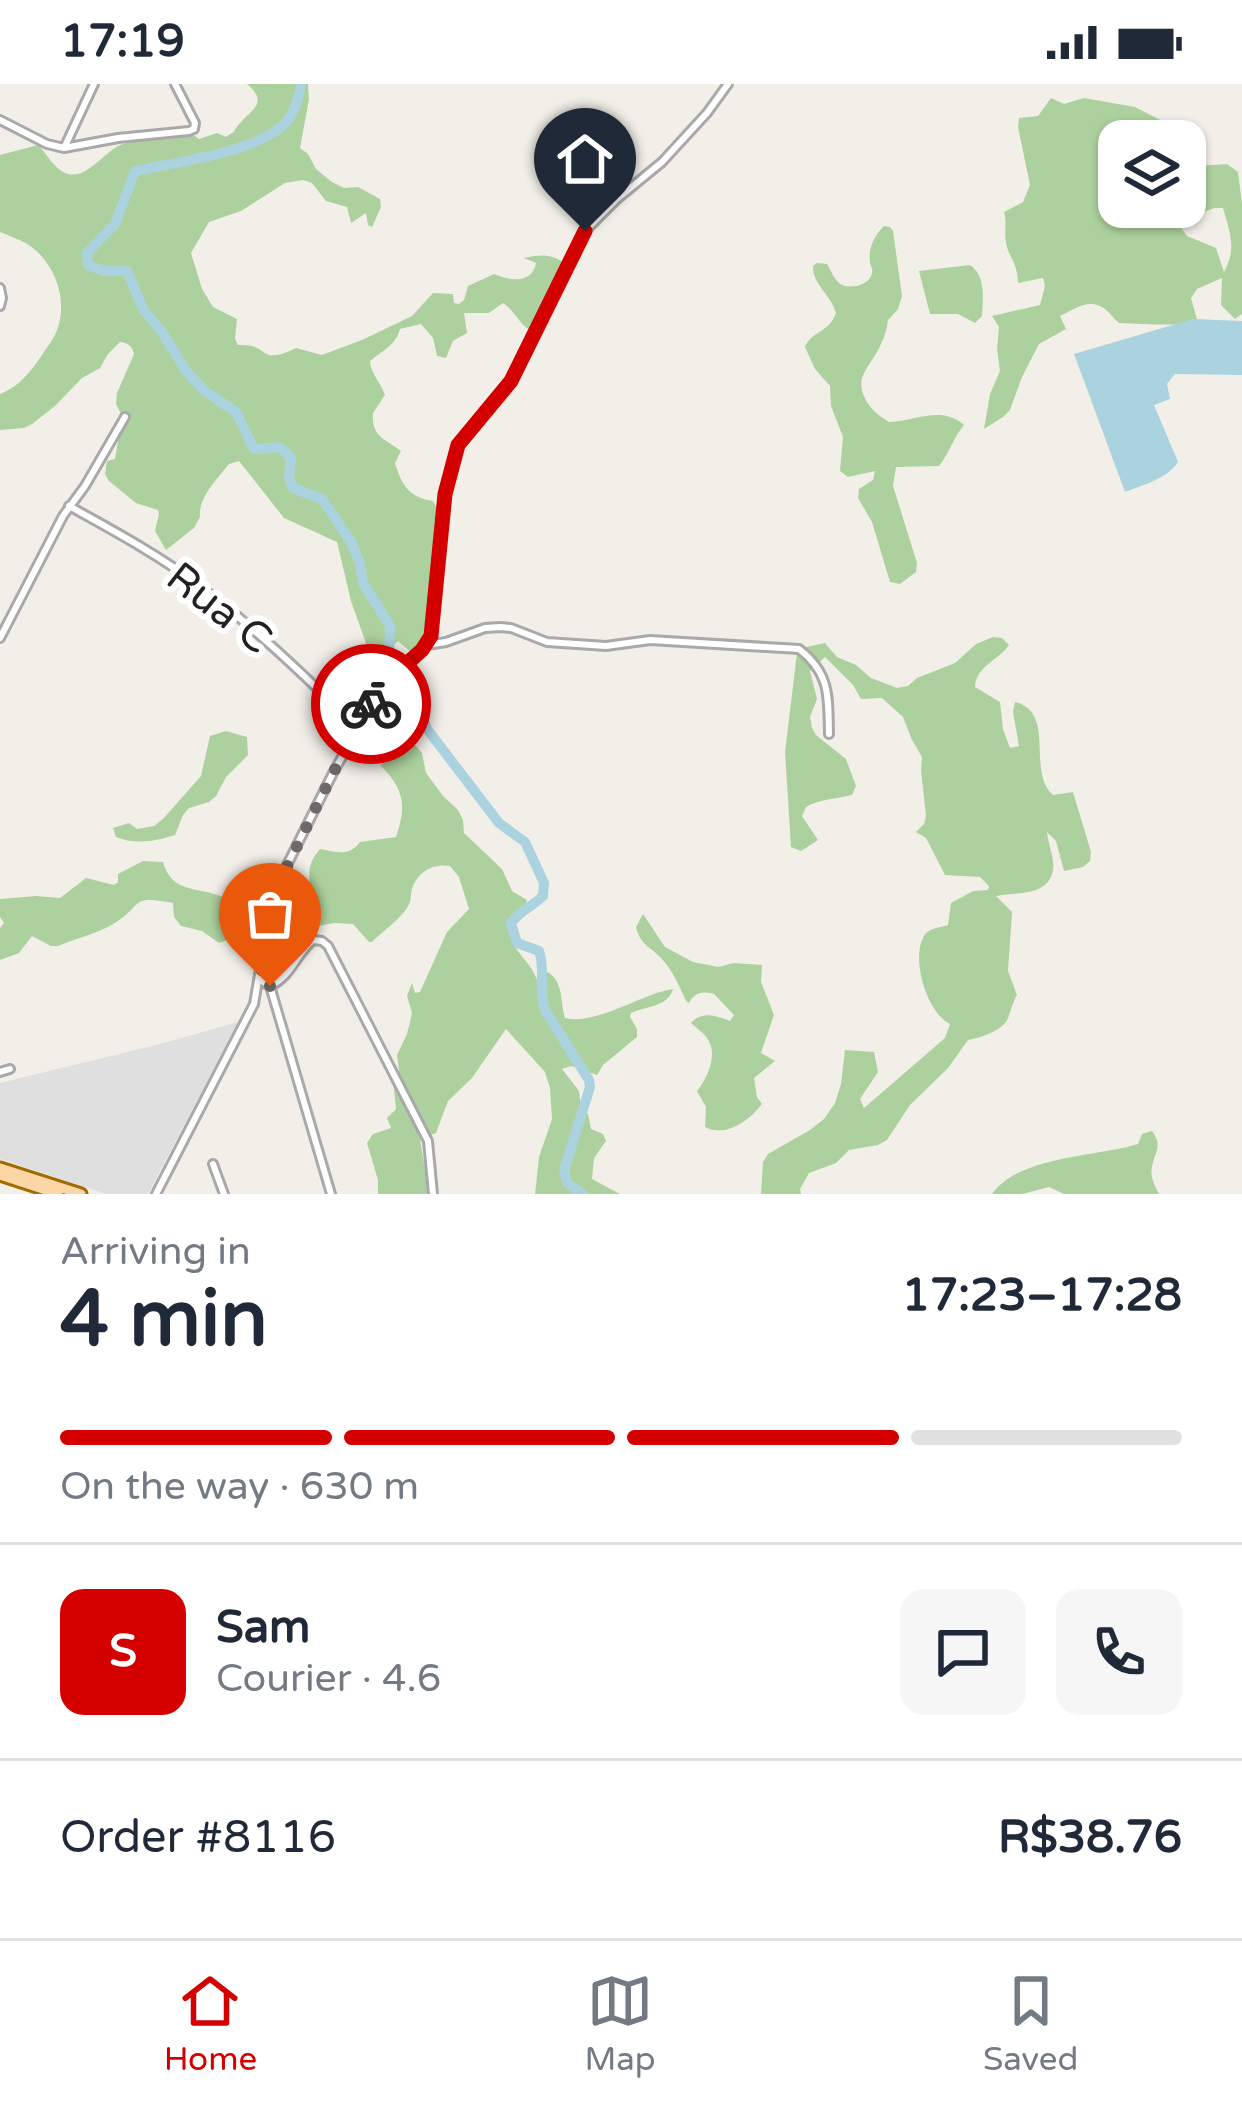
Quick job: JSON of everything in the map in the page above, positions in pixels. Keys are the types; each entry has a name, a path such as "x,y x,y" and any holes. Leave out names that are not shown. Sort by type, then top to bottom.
{"main road":[{"path":"0,1172 23,1188 58,1194"},
{"path":"0,1172 81,1194"}],"street":[{"path":"64,148 94,84"},
{"path":"0,120 64,148 192,130 195,123 176,84"},
{"path":"156,1194 249,1016 277,887 382,686 427,645 433,627 445,494 458,445 511,381 585,231 676,147 728,84"},
{"path":"0,306 1,289"},
{"path":"0,638 69,506 125,417"},
{"name":"Rua C","path":"69,506 192,580 285,658 358,728"},
{"path":"427,645 501,627 547,642 606,646 650,640 799,649 823,673 830,734"},
{"path":"270,986 278,984 313,940 328,946 428,1141 433,1194"},
{"path":"260,980 270,986 332,1194"},
{"path":"0,1072 10,1069"},
{"path":"213,1164 224,1194"}],"shaded area":[{"path":"238,1022 148,1194 106,1194 0,1159 0,1083"}],"green space":[{"path":"247,84 308,84 300,148 332,182 344,188 358,187 380,199 381,207 372,227 366,213 351,223 347,207 326,201 312,183 303,180 285,183 241,211 209,222 191,253 213,307 237,319 238,345 256,347 269,355 296,348 322,355 412,316 433,293 453,294 454,303 459,304 468,286 494,274 525,278 536,263 524,258 546,256 566,264 530,330 503,303 489,313 464,313 467,333 453,341 446,358 437,356 433,338 421,324 400,329 392,344 370,361 385,395 373,413 374,427 401,451 395,463 408,489 433,501 438,510 426,634 412,653 398,641 373,663 337,542 284,518 239,461 229,464 209,489 194,528 166,550 155,531 158,510 136,503 109,481 107,461 115,459 122,416 117,393 134,354 128,344 120,342 100,368 82,378 32,424 0,430 0,394 19,383 42,355 56,333 61,306 57,282 45,260 27,244 0,232 0,155 38,145 57,168 73,175 123,144 191,133 199,139 217,133 226,137 257,105 257,96"},
{"path":"1051,98 1064,104 1084,98 1135,107 1160,120 1098,120 1098,228 1182,228 1187,236 1216,248 1224,272 1230,233 1223,208 1206,211 1206,166 1227,164 1238,172 1242,314 1235,319 1221,305 1222,278 1197,289 1191,298 1198,323 1119,323 1099,306 1076,308 1060,316 1066,329 1039,344 1010,410 984,429 1000,371 999,327 992,316 1040,305 1045,286 1043,278 1018,283 1006,243 1004,212 1023,202 1030,185 1019,118 1038,116"},
{"path":"884,226 893,231 902,296 862,378 863,395 889,422 938,415 964,425 939,466 896,467 893,486 917,563 916,572 900,584 890,582 872,522 858,498 859,489 873,480 875,471 848,477 840,471 843,437 831,406 830,386 805,347 836,313 813,266 827,264 842,285 862,284 872,273 871,247"},
{"path":"970,265 981,281 982,316 975,323 958,314 930,314 919,271"},
{"path":"993,637 1009,645 983,669 975,687 1000,702 1010,748 1019,746 1015,702 1035,718 1045,785 1053,795 1073,792 1090,861 1064,871 1056,841 1047,832 1053,866 1050,879 1038,889 996,896 1012,912 1008,971 1017,995 1003,1026 968,1040 948,1068 910,1105 887,1140 849,1150 836,1163 809,1173 801,1194 761,1194 768,1154 810,1130 835,1103 845,1050 874,1052 878,1072 860,1099 864,1108 945,1038 950,1024 929,998 920,973 920,948 927,932 948,925 951,903 989,886 980,877 945,875 926,838 916,832 926,816 922,757 903,717 882,698 861,699 825,657 810,671 817,699 810,717 812,728 846,759 856,786 852,795 806,807 802,816 818,840 801,851 791,847 785,752 797,653 825,643 837,657 897,688 955,663 976,644"},
{"path":"398,716 405,719 410,739 422,753 426,773 458,810 464,833 502,869 512,891 527,900 509,922 511,939 537,980 548,972 557,981 565,1018 591,1017 673,989 661,1003 631,1013 637,1037 597,1075 571,1066 562,1069 579,1091 591,1129 606,1141 594,1158 592,1179 620,1194 535,1194 539,1157 552,1119 550,1088 545,1072 506,1029 472,1078 448,1101 436,1133 420,1139 429,1194 378,1194 367,1143 373,1134 391,1128 387,1118 396,1109 397,1055 412,1013 407,996 412,983 415,993 420,992 447,932 469,909 459,877 450,866 432,867 414,883 404,912 369,942 353,924 312,927 309,872 320,849 347,852 360,842 396,837 401,798 380,765 387,762 379,723"},
{"path":"226,731 247,737 248,755 226,777 216,796 189,808 175,835 146,841 116,837 113,828 129,823 137,829 154,826 163,819 201,776 210,736"},
{"path":"143,861 163,862 170,877 181,885 251,903 243,924 256,929 219,943 202,931 181,926 174,917 173,903 149,900 107,927 58,946 32,936 19,953 0,960 4,923 0,899 60,898 86,878 114,885 118,874"},
{"path":"643,914 665,947 693,962 718,967 762,965 761,982 774,1015 761,1053 775,1061 754,1078 762,1104 736,1126 705,1127 706,1107 697,1091 708,1073 712,1052 707,1038 691,1023 705,1015 730,1021 734,1015 714,994 700,993 686,1001 669,967 640,937 636,927"},
{"path":"1152,1131 1158,1145 1152,1174 1159,1194 1064,1194 1049,1187 1022,1194 992,1194 1020,1172 1138,1144 1142,1134"}],"water":[{"path":"1193,319 1242,321 1242,375 1175,374 1167,384 1170,399 1154,405 1178,462 1161,477 1125,492 1074,354"}],"waterway":[{"path":"301,84 288,120 259,140 135,171 115,224 87,253 88,265 127,271 144,311 186,371 236,412 254,449 278,448 291,458 293,488 322,499 351,542 363,583 390,626 383,675 407,692 427,729 499,823 525,842 544,883 543,896 511,923 517,943 539,951 545,1010 589,1080 564,1170 567,1183 583,1194"}],"way so far":[{"path":"270,986 260,980 277,887 371,704"}],"route":[{"path":"371,704 382,686 431,636 445,494 458,445 511,381 585,231"}]}
